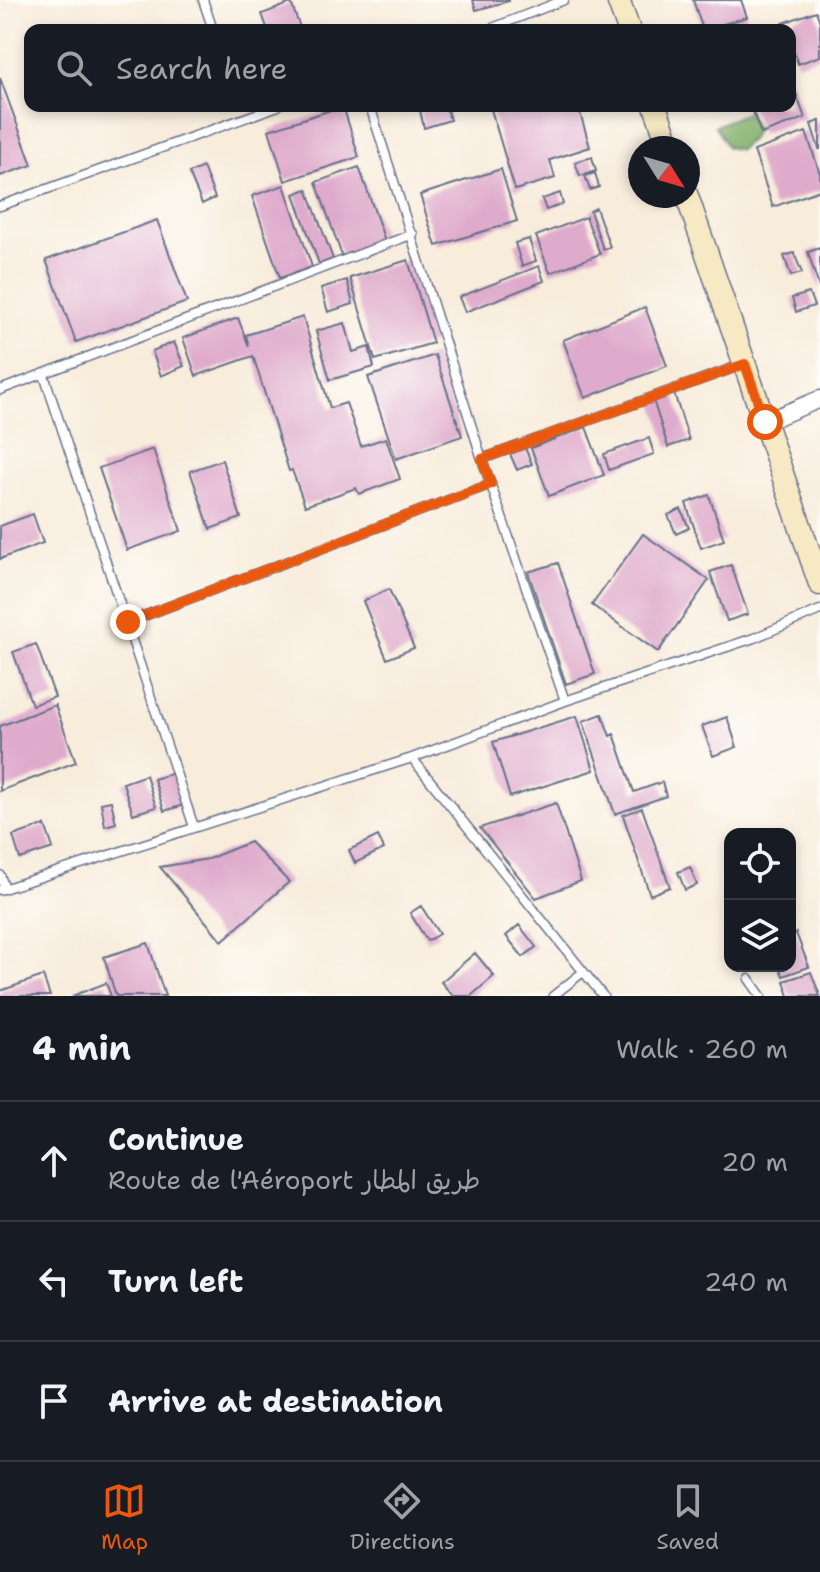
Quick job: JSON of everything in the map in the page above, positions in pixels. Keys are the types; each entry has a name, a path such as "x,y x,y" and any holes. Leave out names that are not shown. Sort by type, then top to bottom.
{"street":[{"path":"618,0 627,24"},
{"path":"657,112 666,136"},
{"path":"691,208 820,584"},
{"path":"765,422 820,399"}],"lane":[{"path":"203,0 211,24"},
{"path":"502,24 564,0"},
{"path":"242,112 244,117"},
{"path":"0,206 259,112"},
{"path":"372,112 482,459 565,701"},
{"path":"0,390 413,234"},
{"path":"482,459 745,364"},
{"path":"44,375 194,827"},
{"path":"128,622 491,484"},
{"path":"0,875 2,890 412,758 565,701 754,638 820,610"},
{"path":"412,758 603,996"},
{"path":"553,996 583,972"},
{"path":"749,979 761,996"}],"green space":[{"path":"746,113 757,129 739,150 727,147 715,126"}],"building":[{"path":"473,0 509,0 509,1 476,10"},
{"path":"693,0 741,0 747,17 723,24 701,24"},
{"path":"291,3 299,24 266,24 262,14"},
{"path":"816,11 820,22 820,56 798,64 796,24 783,23"},
{"path":"0,78 32,165 0,176"},
{"path":"796,93 805,118 761,134 753,112 796,112"},
{"path":"324,112 345,112 359,157 285,181 269,130"},
{"path":"420,112 448,112 450,120 424,128"},
{"path":"492,112 580,112 590,147 550,160 555,178 515,190"},
{"path":"820,121 820,149 819,149 811,124"},
{"path":"806,132 820,174 820,190 773,207 754,151"},
{"path":"592,157 596,171 580,176 575,162"},
{"path":"203,167 215,198 202,204 189,173"},
{"path":"359,167 385,241 342,256 316,182"},
{"path":"501,169 517,221 436,246 420,195"},
{"path":"595,173 599,187 590,190 585,176"},
{"path":"284,185 312,267 280,278 252,196"},
{"path":"307,189 333,259 319,264 294,194"},
{"path":"560,193 563,204 546,210 542,199"},
{"path":"596,208 610,247 603,249 590,211"},
{"path":"586,217 600,254 550,273 536,236"},
{"path":"157,220 187,302 76,342 46,260"},
{"path":"529,239 536,261 522,266 515,243"},
{"path":"820,248 820,287 819,287 808,252"},
{"path":"794,253 802,273 791,276 784,256"},
{"path":"408,260 433,343 375,360 350,278"},
{"path":"539,266 544,281 465,312 459,297"},
{"path":"347,280 353,304 328,312 321,288"},
{"path":"809,293 814,306 796,312 792,298"},
{"path":"645,307 667,366 585,398 563,340"},
{"path":"303,317 330,408 346,403 361,446 386,438 400,479 359,494 356,488 305,506 292,470 289,471 253,356 196,376 183,338 238,318 249,347 246,335"},
{"path":"345,323 353,352 369,347 374,367 330,380 316,331"},
{"path":"174,342 184,366 161,376 152,351"},
{"path":"435,355 462,436 396,459 368,377"},
{"path":"674,393 689,440 668,447 653,400"},
{"path":"586,427 604,475 549,496 531,448"},
{"path":"649,438 654,454 609,470 604,454"},
{"path":"525,448 532,464 517,470 510,454"},
{"path":"153,449 181,531 127,550 99,468"},
{"path":"222,460 241,518 210,529 190,471"},
{"path":"709,495 724,540 701,548 686,503"},
{"path":"681,509 689,528 676,534 668,515"},
{"path":"33,514 43,543 0,559 0,526"},
{"path":"643,534 709,580 658,652 592,605"},
{"path":"558,563 595,674 566,684 528,572"},
{"path":"731,565 748,614 727,621 710,572"},
{"path":"389,589 414,648 387,659 363,601"},
{"path":"36,644 55,697 32,705 13,652"},
{"path":"55,705 76,762 0,791 0,726"},
{"path":"602,714 610,736 614,734 634,792 662,782 666,796 615,814 583,721"},
{"path":"577,716 594,770 510,797 493,742"},
{"path":"727,717 737,747 713,756 702,726"},
{"path":"174,773 184,805 164,811 154,779"},
{"path":"146,775 156,807 133,814 123,783"},
{"path":"111,801 116,823 105,826 101,803"},
{"path":"556,803 581,881 536,898 480,828"},
{"path":"642,808 670,887 650,895 623,815"},
{"path":"45,825 53,848 20,859 13,836"},
{"path":"378,836 384,849 355,863 349,850"},
{"path":"250,842 289,882 222,941 160,867 208,859"},
{"path":"690,867 697,885 685,890 678,872"},
{"path":"421,906 439,934 427,941 410,913"},
{"path":"519,925 536,947 523,957 506,936"},
{"path":"796,933 809,967 796,972"},
{"path":"148,943 165,996 116,996 104,957"},
{"path":"475,953 494,976 471,996 453,996 441,982"},
{"path":"811,972 820,996 789,996 784,981"},
{"path":"43,976 50,996 0,996 0,991"},
{"path":"106,983 111,996 72,996"}],"route":[{"path":"128,622 491,484 482,459 745,364 765,422"}]}
